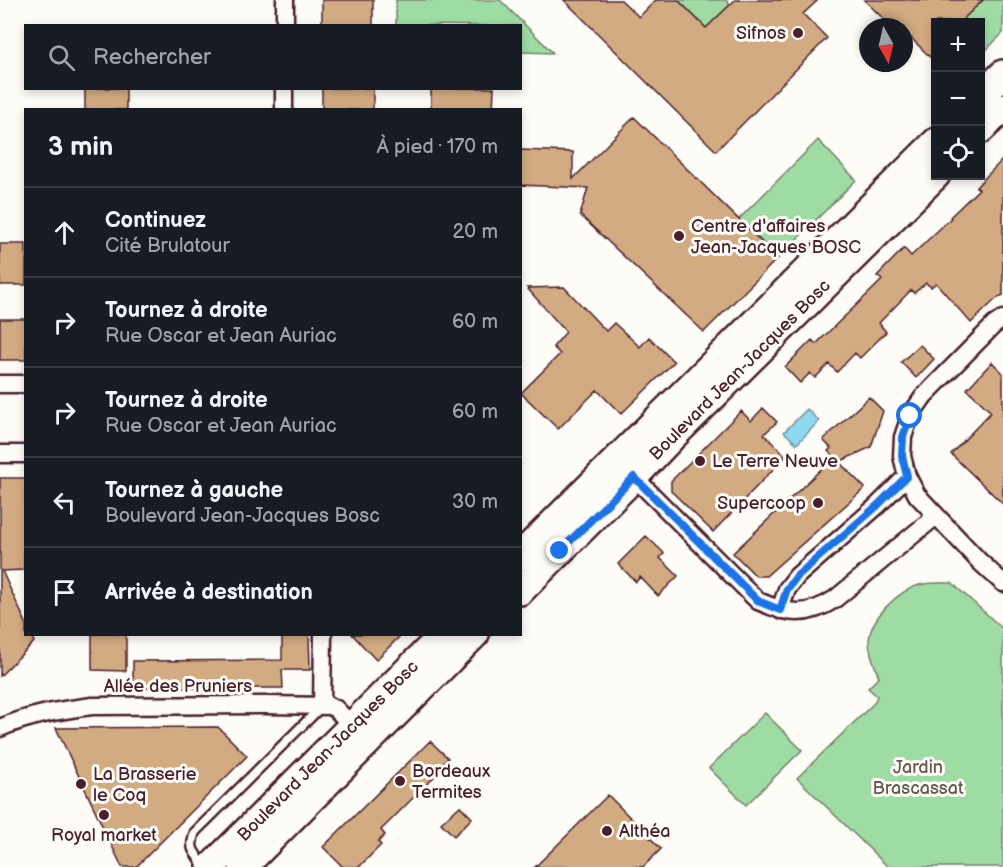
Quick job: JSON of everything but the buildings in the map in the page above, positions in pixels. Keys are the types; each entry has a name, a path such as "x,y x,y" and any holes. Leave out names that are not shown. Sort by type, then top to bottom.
{"main road":[{"path":"985,93 1003,74"},
{"path":"985,126 1003,108"},
{"name":"Boulevard Jean-Jacques Bosc","path":"524,544 931,147"},
{"name":"Boulevard Jean-Jacques Bosc","path":"522,589 931,180"},
{"name":"Boulevard Jean-Jacques Bosc","path":"212,867 442,636"},
{"name":"Boulevard Jean-Jacques Bosc","path":"243,867 473,636"}],"street":[{"path":"285,0 285,24"},
{"path":"284,108 285,90"},
{"path":"1003,319 994,325 924,396 910,416 903,437 902,456 907,476 917,495 1003,583"},
{"path":"0,384 24,384"},
{"path":"0,454 24,454"},
{"path":"780,610 787,589 797,576 877,506 907,476"},
{"path":"634,477 758,601 780,610 807,612 823,607 936,516"},
{"name":"Boulevard Jean-Jacques Bosc","path":"522,576 531,565 534,555 524,544"},
{"path":"323,636 322,706 336,709 352,726"},
{"name":"Allée des Pruniers","path":"0,728 39,714 92,706 322,706"}],"lane":[{"path":"203,867 193,852 192,841 195,832 322,706"}],"green space":[{"path":"396,0 500,0 553,53 522,52 522,24 396,24"},
{"path":"678,0 726,0 730,5 706,28"},
{"path":"983,0 1003,0 1003,33 985,51 985,18 964,18"},
{"path":"818,140 856,180 778,258 738,220"},
{"name":"Jardin Brascassat","path":"927,583 952,583 1003,629 1003,867 888,867 797,778 874,703 877,696 868,688 879,677 871,655 869,641 874,623 880,615 894,599 911,588"},
{"path":"765,713 802,750 746,805 709,768"}],"water":[{"path":"807,409 819,421 797,444 784,432"}],"place":[{"name":"Sifnos","path":"798,33"},
{"name":"Centre d'affaires Jean-Jacques BOSC","path":"679,236"},
{"name":"Le Terre Neuve","path":"700,461"},
{"name":"Supercoop","path":"818,503"},
{"name":"Bordeaux Termites","path":"400,781"},
{"name":"La Brasserie le Coq","path":"81,784"},
{"name":"Royal market","path":"104,815"},
{"name":"Althéa","path":"607,831"}],"route":[{"path":"560,551 634,477 758,601 780,610 787,589 797,576 877,506 907,476 902,456 903,437 910,416"}]}
